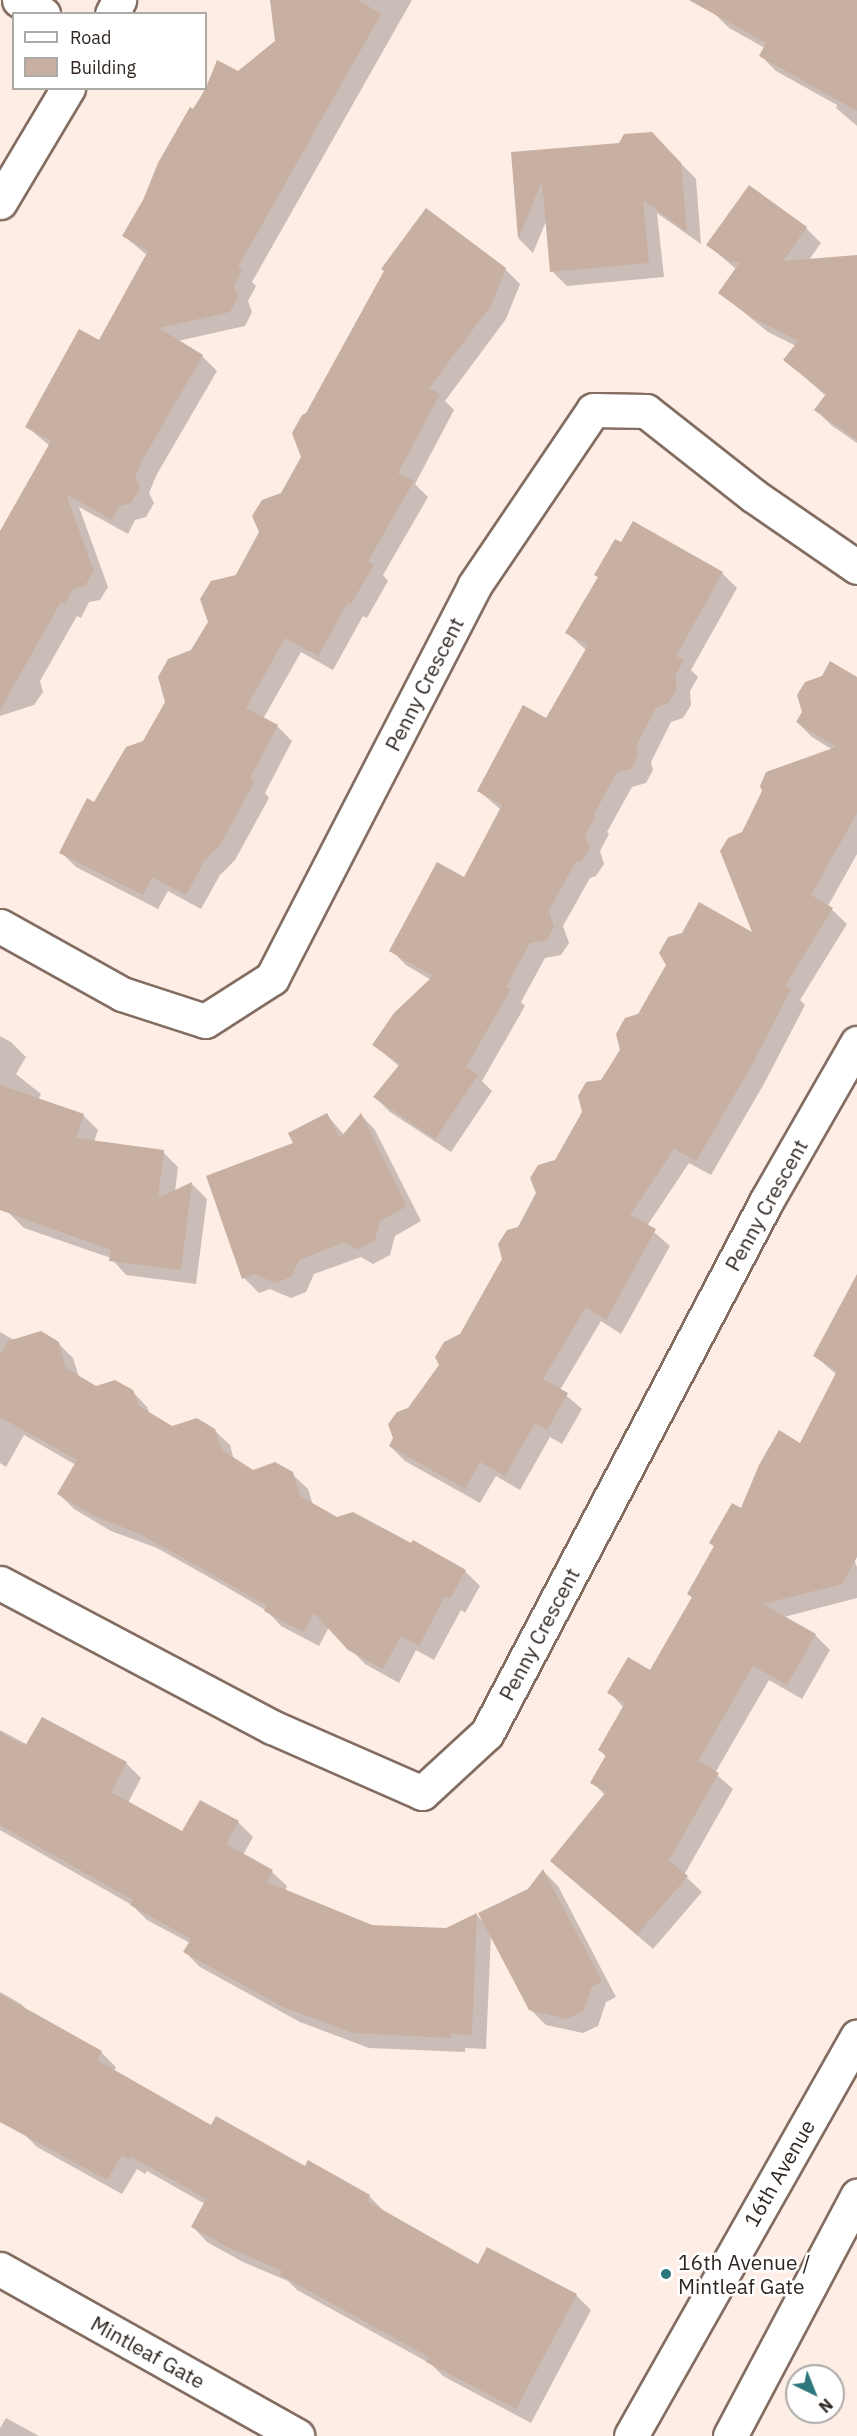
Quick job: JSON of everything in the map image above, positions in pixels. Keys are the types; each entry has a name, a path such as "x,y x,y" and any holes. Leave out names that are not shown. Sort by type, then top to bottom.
{"street":[{"path":"19,0 40,12"},
{"path":"0,202 67,90"},
{"name":"Penny Crescent","path":"0,926 122,994 206,1021 272,978 474,586 593,410 646,411 754,496 857,567"},
{"name":"Penny Crescent","path":"0,1582 272,1727 422,1793 487,1733 767,1200 857,1043"},
{"name":"16th Avenue","path":"631,2436 857,2036"},
{"path":"730,2436 857,2196"},
{"name":"Mintleaf Gate","path":"0,2269 297,2436"}],"building":[{"path":"270,0 358,0 381,14 238,267 242,270 234,286 238,297 230,312 159,328 203,355 143,459 135,477 140,488 131,503 120,506 112,520 66,494 94,571 85,586 74,588 65,604 61,602 0,710 0,531 51,441 25,427 79,329 99,340 148,251 122,236 143,200 158,163 190,107 193,109 205,90 207,90 217,60 238,71 275,41"},
{"path":"689,0 857,0 857,111 759,56 766,43"},
{"path":"652,132 681,163 687,232 643,200 649,263 550,272 542,181 518,239 511,152 619,143 624,134"},
{"path":"749,185 807,227 783,261 857,255 857,440 814,410 826,394 783,360 798,341 751,317 718,293 740,262 730,262 706,245"},
{"path":"426,208 506,268 492,304 429,388 440,394 398,473 414,481 368,561 374,565 351,604 348,602 318,656 285,638 246,708 278,725 250,778 255,781 220,845 205,860 186,895 152,877 143,895 59,853 87,798 94,802 126,747 143,741 165,702 158,677 168,659 191,650 208,622 200,599 211,581 236,575 259,532 252,516 262,500 281,493 301,457 292,433 302,415 306,413 384,271 381,269"},
{"path":"633,521 723,572 676,656 684,660 675,676 677,689 668,703 656,708 636,746 638,755 631,769 617,772 593,816 595,817 585,835 590,849 581,861 575,863 549,910 554,927 546,941 530,943 506,987 511,989 466,1067 478,1075 435,1139 373,1097 400,1064 372,1045 394,1013 433,976 389,951 437,862 464,877 502,805 477,791 523,705 546,718 588,645 565,633 598,577 594,575 615,539 621,542"},
{"path":"830,661 857,677 857,813 811,895 833,908 785,986 791,989 751,1067 696,1161 674,1149 630,1215 656,1229 606,1320 586,1307 543,1379 568,1393 547,1430 535,1423 505,1476 480,1462 465,1489 389,1446 393,1438 388,1424 397,1412 408,1408 439,1365 435,1357 444,1342 460,1334 502,1259 498,1244 507,1230 518,1227 536,1193 530,1178 538,1165 555,1160 582,1112 578,1096 586,1082 601,1080 620,1050 616,1034 625,1018 638,1014 666,965 659,953 668,937 682,933 699,902 752,932 720,851 728,838 742,832 762,791 760,786 766,772 836,747 796,722 802,712 797,695 805,682 822,676"},
{"path":"0,1085 84,1114 76,1138 164,1150 158,1198 192,1182 181,1270 109,1261 111,1250 0,1210"},
{"path":"327,1113 340,1138 361,1113 407,1206 380,1221 375,1240 357,1250 345,1242 299,1260 291,1277 275,1283 254,1274 242,1279 206,1176 293,1143 288,1133"},
{"path":"857,1274 857,1557 842,1584 763,1604 816,1634 787,1685 753,1666 698,1761 719,1773 669,1860 688,1876 637,1935 550,1861 606,1792 590,1783 606,1755 598,1750 625,1703 607,1693 628,1657 650,1670 692,1597 687,1594 714,1546 709,1543 732,1503 741,1508 759,1465 779,1430 800,1443 837,1371 813,1356"},
{"path":"41,1331 59,1342 66,1368 96,1386 115,1380 133,1390 139,1406 172,1426 197,1418 215,1429 222,1450 253,1470 275,1462 293,1472 300,1496 337,1517 353,1512 411,1543 413,1540 466,1570 450,1599 445,1596 419,1646 401,1636 383,1669 348,1650 314,1613 303,1632 264,1611 267,1606 206,1571 140,1534 94,1516 57,1494 77,1460 0,1417 0,1355 8,1341"},
{"path":"42,1717 127,1762 111,1792 182,1831 200,1800 239,1821 226,1844 273,1870 267,1882 372,1925 446,1928 477,1913 472,2035 451,2034 451,2038 353,2033 283,2007 183,1952 191,1939 130,1905 133,1900 0,1825 0,1732 25,1746"},
{"path":"543,1869 602,1981 592,1987 583,2011 567,2019 529,2010 478,1913 528,1889"},
{"path":"0,1994 102,2051 97,2060 211,2125 216,2116 305,2166 308,2160 370,2195 367,2201 478,2264 487,2247 577,2294 516,2409 426,2362 429,2357 280,2275 282,2271 227,2247 191,2227 206,2199 132,2157 130,2160 122,2155 107,2180 0,2122"}],"place":[{"name":"16th Avenue / Mintleaf Gate","path":"666,2274"}]}
